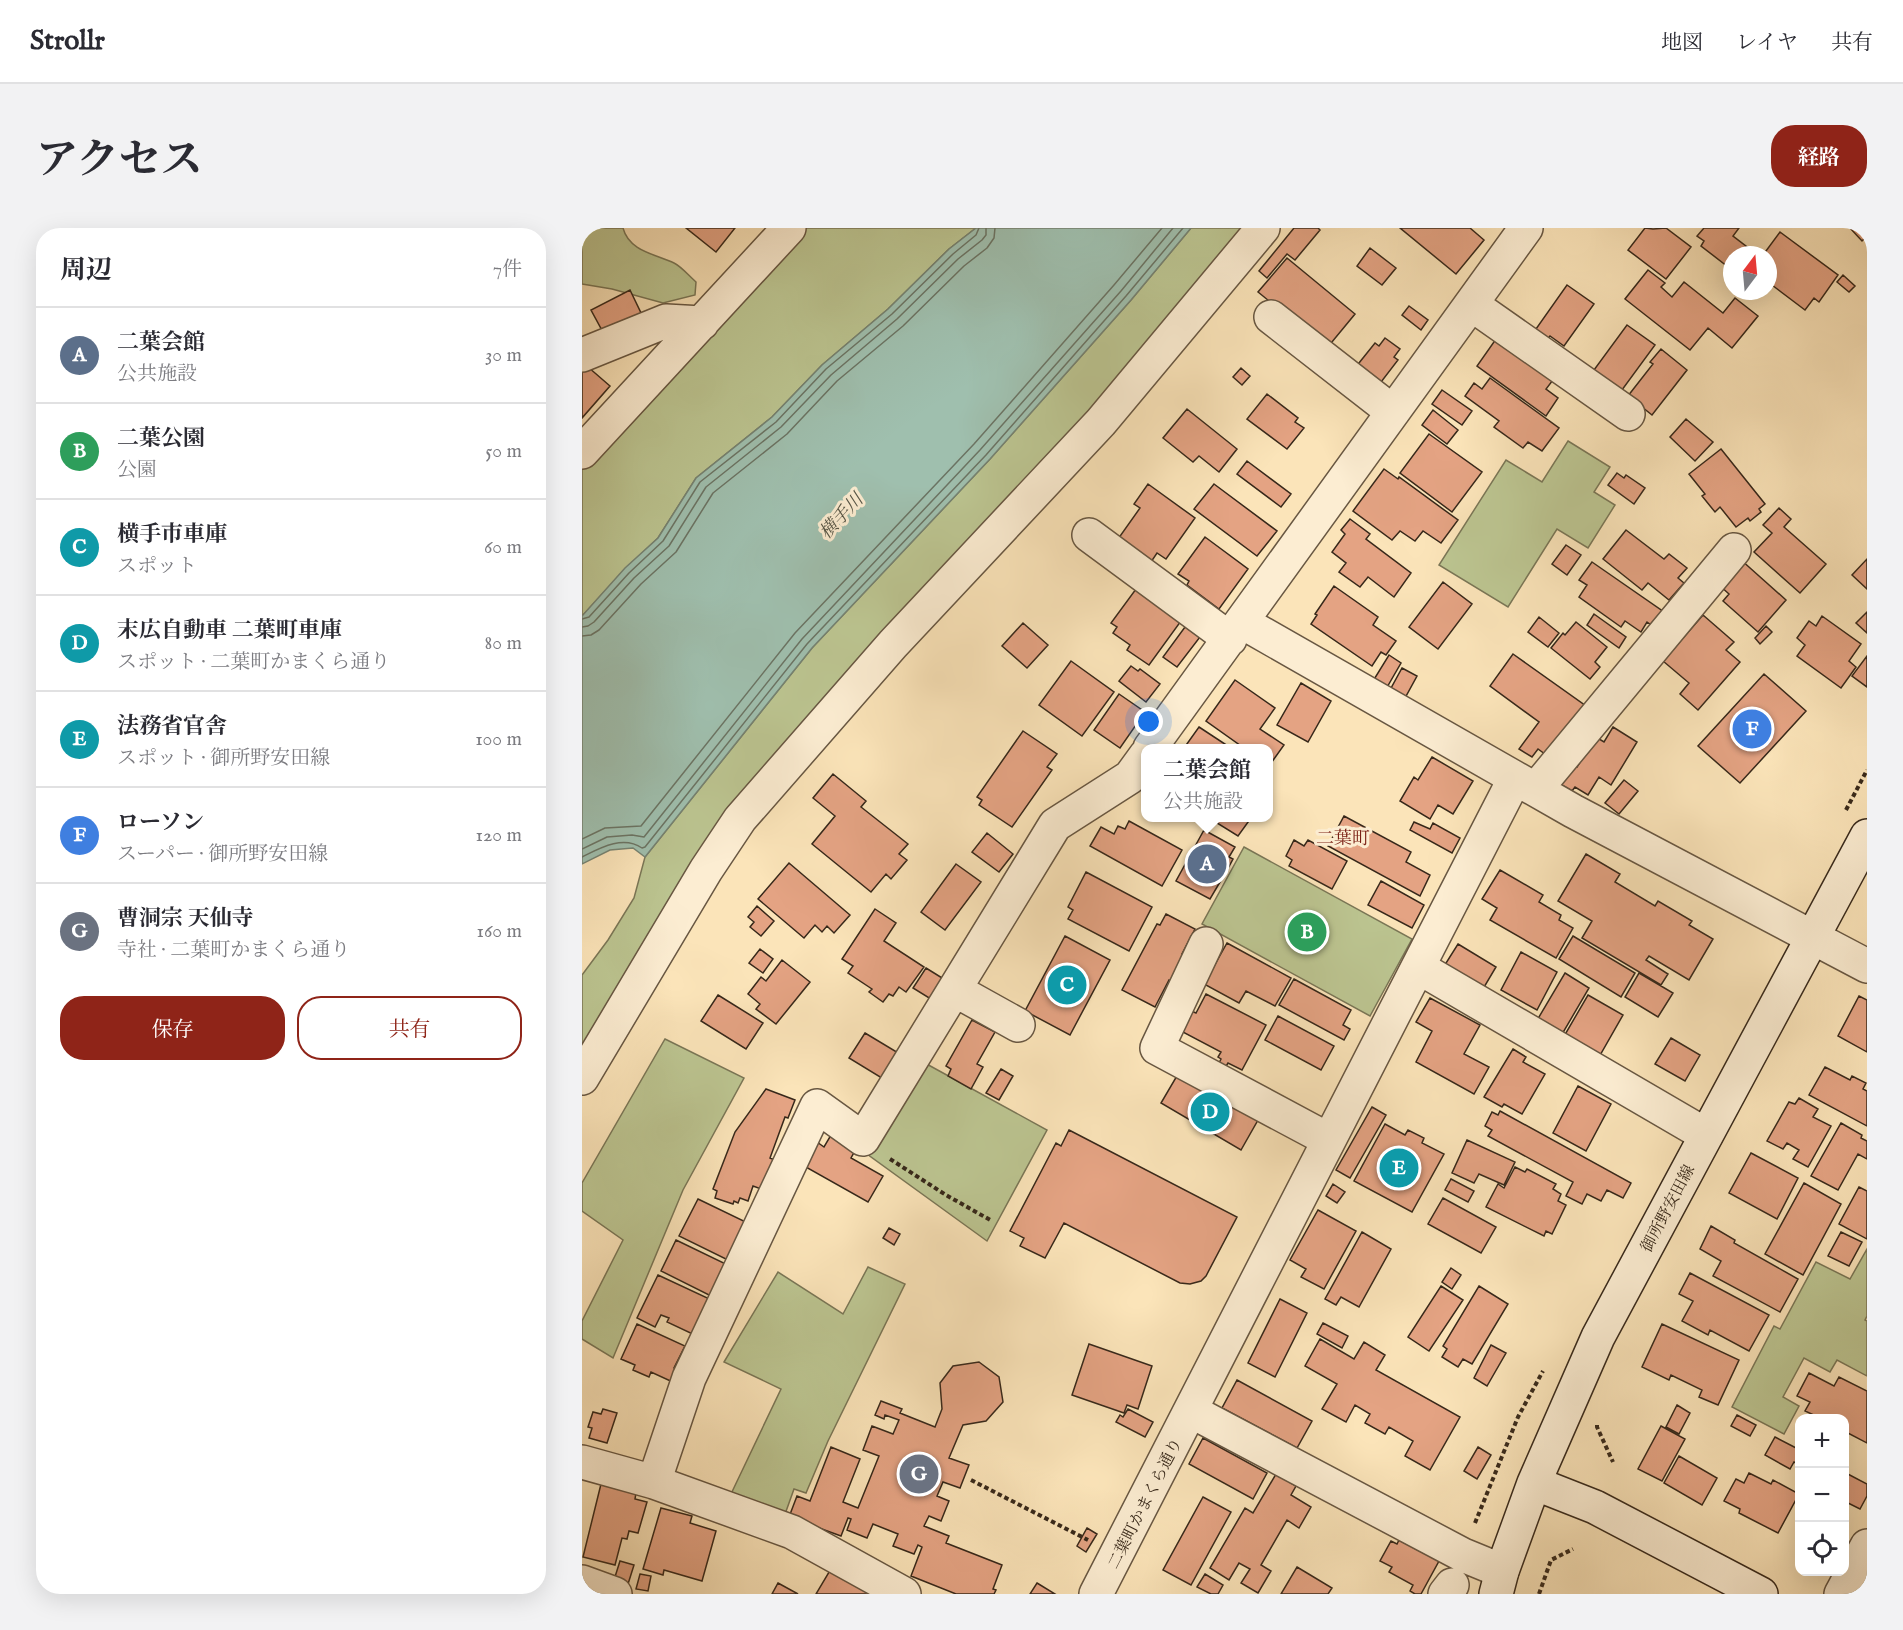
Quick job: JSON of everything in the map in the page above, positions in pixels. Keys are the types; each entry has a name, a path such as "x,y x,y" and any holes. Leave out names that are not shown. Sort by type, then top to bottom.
{"street":[{"path":"582,452 789,228"},
{"path":"582,1078 706,870 740,819 893,644 1101,422 1263,228"},
{"path":"1153,744 1527,228"},
{"path":"1471,304 1628,414"},
{"path":"1272,317 1393,412"},
{"path":"582,355 666,321 702,323"},
{"path":"1089,535 1236,630 1867,966"},
{"name":"二葉町かまくら通り","path":"1096,1594 1418,967 1526,784 1734,549"},
{"path":"654,1482 689,1378 817,1106 863,1138 1055,825 1130,777 1141,762"},
{"name":"御所野安田線","path":"1499,1583 1534,1483 1598,1337 1867,836"},
{"path":"1206,944 1157,1048 1329,1140"},
{"path":"1418,967 1706,1135"},
{"path":"955,990 1018,1025"},
{"path":"1191,1411 1463,1554 1499,1583"},
{"path":"582,1462 654,1482 792,1532 904,1594"},
{"path":"1534,1483 1595,1507 1761,1594"},
{"path":"1841,1594 1867,1546"},
{"path":"582,1582 615,1594"}],"path":[{"path":"863,1138 899,1166 992,1221"},
{"path":"1463,1554 1518,1417"},
{"path":"971,1480 1117,1554"},
{"path":"1539,1594 1551,1560 1573,1549"}],"green space":[{"path":"582,228 623,228 626,236 637,247 683,269 696,282 695,295 663,303 612,289 582,284"},
{"path":"789,228 976,228 949,249 888,309 822,365 772,417 696,478 658,538 625,569 582,616 582,452"},
{"path":"1191,228 1263,228 740,819 582,1079 582,975 608,940 634,898 645,857 812,648 990,459 1131,300"},
{"path":"1568,441 1610,467 1594,492 1615,505 1588,548 1557,529 1508,607 1439,565 1506,460 1542,482"},
{"path":"1244,847 1412,939 1370,1016 1202,924"},
{"path":"665,1039 744,1078 683,1190 613,1358 582,1339 582,1321 623,1240 582,1211 582,1183"},
{"path":"923,1062 1047,1130 987,1241 867,1154"},
{"path":"1867,1249 1867,1316 1865,1320 1867,1321 1867,1376 1837,1360 1830,1372 1804,1358 1783,1397 1799,1406 1784,1434 1732,1407 1774,1326 1780,1329 1816,1262 1850,1279"},
{"path":"868,1267 905,1284 828,1441 806,1493 794,1489 784,1517 730,1496 781,1389 724,1362 778,1272 843,1314"}],"water":[{"name":"横手川","path":"976,228 1191,228 1131,300 990,459 812,648 645,857 633,848 610,850 582,864 582,616 625,568 658,538 696,478 772,417 822,365 888,309 949,249"}],"building":[{"path":"686,228 735,228 716,252"},
{"path":"1294,228 1318,228 1320,230 1295,260 1287,254 1267,278 1259,271"},
{"path":"1400,228 1470,228 1484,240 1456,274"},
{"path":"1645,228 1666,228 1691,247 1666,279 1628,250"},
{"path":"1704,228 1739,228 1733,236 1746,246 1723,246 1723,263 1701,246 1704,241 1697,236"},
{"path":"1850,228 1867,228 1867,236 1862,241"},
{"path":"1780,232 1838,275 1819,302 1814,298 1805,310 1777,289 1777,246 1770,246"},
{"path":"1370,248 1396,268 1382,285 1357,266"},
{"path":"1287,258 1355,314 1327,348 1258,292"},
{"path":"1648,270 1665,283 1661,287 1672,297 1684,282 1723,313 1733,300 1738,300 1758,316 1732,348 1708,328 1690,350 1625,299"},
{"path":"1843,275 1855,286 1849,292 1837,282"},
{"path":"1567,285 1594,304 1564,346 1550,336 1543,345 1531,336"},
{"path":"630,290 642,315 604,334 591,310"},
{"path":"1409,306 1428,320 1421,330 1402,315"},
{"path":"1627,325 1655,345 1619,394 1591,374"},
{"path":"1385,338 1400,349 1394,357 1398,360 1378,386 1355,368 1375,343 1379,346"},
{"path":"1496,339 1553,380 1546,389 1558,398 1546,416 1477,366"},
{"path":"1661,349 1687,370 1652,415 1637,403 1624,401 1653,364 1650,362"},
{"path":"588,367 610,386 582,418 582,369 584,371"},
{"path":"1241,368 1250,376 1242,385 1233,377"},
{"path":"1490,378 1559,428 1542,451 1528,442 1523,448 1494,427 1499,421 1465,396 1474,383 1482,389"},
{"path":"1442,390 1472,411 1462,425 1432,404"},
{"path":"1267,394 1298,418 1295,422 1304,428 1287,449 1247,419"},
{"path":"1187,409 1237,449 1219,472 1199,456 1193,462 1163,438"},
{"path":"1433,410 1458,430 1447,444 1422,425"},
{"path":"1686,419 1713,442 1695,461 1670,437"},
{"path":"1429,434 1482,472 1452,512 1400,473"},
{"path":"1721,449 1765,504 1759,509 1761,512 1750,521 1748,518 1736,527 1720,507 1715,512 1702,496 1705,494 1689,474"},
{"path":"1247,461 1291,494 1281,507 1237,474"},
{"path":"1384,469 1398,479 1399,477 1458,520 1441,543 1423,531 1415,541 1400,531 1392,540 1353,511"},
{"path":"1617,473 1624,478 1626,475 1645,488 1634,504 1608,485"},
{"path":"1148,484 1195,518 1166,559 1157,553 1151,562 1118,539 1140,508 1134,504"},
{"path":"1214,484 1277,531 1257,556 1194,509"},
{"path":"1779,508 1791,519 1784,527 1826,564 1800,593 1754,552 1772,533 1763,525"},
{"path":"1350,519 1370,534 1366,539 1411,573 1394,597 1368,577 1360,587 1339,572 1346,563 1332,552 1345,534 1341,530"},
{"path":"1626,530 1664,559 1669,554 1687,568 1678,578 1684,583 1669,600 1648,583 1642,590 1603,559"},
{"path":"1205,537 1248,569 1219,609 1187,585 1189,581 1178,574"},
{"path":"1566,545 1581,555 1567,575 1552,564"},
{"path":"1740,559 1786,600 1758,632 1723,601 1729,594 1718,584"},
{"path":"1867,559 1867,589 1852,575"},
{"path":"1592,562 1664,612 1654,627 1647,622 1641,632 1625,621 1621,627 1579,597 1587,585 1579,580"},
{"path":"1443,582 1472,604 1438,649 1409,627"},
{"path":"1334,586 1378,617 1373,625 1396,641 1386,655 1381,652 1372,666 1311,624"},
{"path":"1136,589 1181,621 1149,665 1127,650 1130,645 1113,633 1117,627 1111,623"},
{"path":"1867,612 1867,633 1856,623"},
{"path":"1594,614 1626,637 1619,648 1587,625"},
{"path":"1703,615 1734,642 1726,650 1740,662 1698,710 1680,694 1689,683 1663,661"},
{"path":"1822,616 1861,644 1849,661 1856,667 1841,688 1797,656 1805,645 1797,638 1809,621 1816,626"},
{"path":"1539,617 1559,633 1548,647 1528,632"},
{"path":"1576,622 1607,647 1595,662 1600,667 1590,679 1551,648"},
{"path":"1023,623 1048,645 1027,668 1002,646"},
{"path":"1766,626 1772,632 1760,644 1755,638"},
{"path":"1185,627 1200,637 1177,667 1163,657"},
{"path":"1513,654 1586,706 1549,757 1538,749 1532,757 1519,749 1539,722 1490,686"},
{"path":"1389,655 1401,663 1386,689 1373,681"},
{"path":"1867,656 1867,687 1852,676"},
{"path":"1071,661 1114,692 1082,736 1039,705"},
{"path":"1131,666 1138,671 1140,669 1160,684 1146,702 1119,681"},
{"path":"1402,668 1417,676 1405,698 1390,690"},
{"path":"1764,674 1806,711 1740,783 1698,746"},
{"path":"1235,680 1275,708 1260,729 1284,745 1273,760 1273,744 1238,744 1206,721"},
{"path":"1301,683 1331,701 1308,742 1277,725"},
{"path":"1119,694 1145,712 1120,748 1094,730"},
{"path":"1199,727 1225,744 1187,744"},
{"path":"1613,727 1637,742 1611,785 1599,777 1588,795 1575,787 1572,791 1558,783 1570,763 1577,767 1596,737 1604,742"},
{"path":"1023,731 1057,754 1047,767 1052,770 1012,827 979,805 982,800 977,797"},
{"path":"1432,757 1473,781 1453,814 1438,805 1430,819 1400,801 1414,777 1418,780"},
{"path":"833,774 866,801 861,807 908,844 899,854 907,860 891,879 886,874 871,892 812,844 835,816 813,798"},
{"path":"1624,780 1638,791 1619,814 1605,803"},
{"path":"1344,816 1411,852 1406,862 1430,875 1420,896 1328,846"},
{"path":"1129,821 1182,850 1162,886 1090,846 1101,827 1114,834 1118,826 1125,829"},
{"path":"1215,822 1248,822 1238,836"},
{"path":"1414,822 1430,829 1433,823 1460,838 1452,853 1410,830"},
{"path":"1204,830 1235,847 1229,857 1233,859 1226,872 1222,869 1216,880 1220,882 1210,899 1176,881"},
{"path":"987,833 1013,854 999,872 972,852"},
{"path":"1294,840 1304,846 1308,840 1347,861 1332,889 1289,866 1292,860 1286,856"},
{"path":"1586,854 1620,874 1615,882 1655,906 1658,901 1692,921 1689,925 1713,939 1689,980 1649,956 1646,960 1668,974 1661,985 1582,938 1592,921 1558,901"},
{"path":"789,863 850,915 834,933 827,926 822,932 815,925 804,938 758,899"},
{"path":"956,864 981,882 945,930 921,912"},
{"path":"1500,870 1543,895 1539,902 1561,915 1559,920 1573,928 1556,958 1490,920 1497,908 1482,899"},
{"path":"1086,872 1152,907 1129,951 1068,919 1073,910 1068,907"},
{"path":"1381,881 1424,905 1412,928 1368,905"},
{"path":"757,906 774,921 761,936 750,927 754,922 748,917"},
{"path":"875,909 896,923 884,941 924,967 906,992 899,987 893,996 889,994 883,1002 869,992 872,989 848,973 853,966 842,959"},
{"path":"1166,914 1195,929 1182,954 1190,958 1177,984 1169,980 1155,1007 1122,990 1157,924 1160,925"},
{"path":"1065,936 1110,960 1070,1035 1025,1011"},
{"path":"1573,936 1635,973 1621,997 1559,959"},
{"path":"1227,943 1291,978 1275,1006 1246,991 1239,1003 1204,984"},
{"path":"1458,944 1496,967 1480,994 1441,971"},
{"path":"760,949 773,959 763,973 749,963"},
{"path":"1521,952 1557,972 1537,1010 1501,990"},
{"path":"782,960 810,982 776,1024 756,1009 760,1004 748,994 761,977 766,981"},
{"path":"926,968 947,981 934,1001 913,988"},
{"path":"1565,973 1589,988 1561,1036 1536,1022"},
{"path":"1639,973 1673,993 1658,1017 1625,997"},
{"path":"1294,979 1351,1010 1343,1025 1350,1029 1344,1040 1279,1005"},
{"path":"1206,994 1266,1025 1242,1070 1228,1063 1225,1068 1218,1065 1221,1052 1179,1030 1189,1010 1196,1013"},
{"path":"718,995 763,1023 746,1049 701,1021"},
{"path":"1588,995 1623,1015 1599,1057 1563,1038"},
{"path":"1859,996 1867,1000 1867,1052 1838,1036"},
{"path":"1430,998 1480,1025 1464,1054 1489,1067 1474,1094 1416,1062 1432,1031 1416,1022"},
{"path":"1278,1016 1334,1046 1321,1070 1265,1040"},
{"path":"972,1020 995,1032 977,1064 983,1067 971,1089 948,1076 951,1069 946,1066"},
{"path":"865,1033 900,1054 885,1080 849,1058"},
{"path":"1671,1038 1700,1055 1685,1081 1655,1064"},
{"path":"1513,1049 1526,1057 1523,1062 1545,1074 1522,1114 1484,1097"},
{"path":"1825,1067 1850,1080 1852,1076 1866,1083 1863,1089 1867,1091 1867,1126 1809,1095"},
{"path":"1001,1069 1013,1076 999,1100 986,1093"},
{"path":"1178,1074 1258,1120 1241,1150 1161,1103"},
{"path":"1578,1086 1611,1104 1586,1151 1553,1133"},
{"path":"766,1089 795,1100 788,1118 785,1117 770,1158 775,1160 764,1190 753,1186 748,1201 740,1198 738,1203 734,1201 733,1204 715,1198 717,1191 713,1189 735,1132"},
{"path":"1799,1098 1818,1109 1813,1117 1831,1126 1808,1167 1793,1159 1799,1150 1787,1143 1783,1149 1767,1141 1789,1102 1795,1104"},
{"path":"1372,1107 1386,1115 1350,1178 1336,1170"},
{"path":"1500,1111 1631,1183 1623,1198 1607,1190 1601,1201 1587,1194 1582,1204 1566,1196 1573,1182 1488,1136 1492,1130 1485,1126 1492,1112 1498,1115"},
{"path":"1841,1123 1862,1135 1861,1138 1867,1141 1867,1159 1858,1154 1838,1190 1811,1176"},
{"path":"1385,1124 1405,1135 1408,1130 1424,1138 1422,1143 1444,1154 1412,1212 1354,1181"},
{"path":"1069,1130 1237,1217 1206,1276 1201,1281 1190,1284 1180,1283 1064,1223 1045,1258 1020,1246 1024,1238 1010,1231 1056,1143 1061,1146"},
{"path":"831,1135 856,1149 851,1158 883,1176 868,1202 804,1166 817,1142 824,1147"},
{"path":"1467,1140 1515,1162 1504,1185 1479,1174 1474,1183 1452,1173"},
{"path":"1751,1153 1798,1178 1777,1219 1729,1193"},
{"path":"1515,1167 1525,1172 1527,1169 1556,1184 1553,1189 1561,1194 1558,1201 1566,1205 1552,1234 1546,1231 1544,1236 1486,1207 1498,1184 1504,1188"},
{"path":"1451,1179 1474,1191 1468,1202 1445,1190"},
{"path":"1804,1183 1841,1204 1803,1275 1765,1254"},
{"path":"1333,1184 1345,1192 1337,1203 1326,1196"},
{"path":"1859,1187 1867,1191 1867,1239 1839,1224"},
{"path":"1443,1198 1496,1227 1481,1253 1428,1224"},
{"path":"698,1199 752,1225 734,1263 679,1236"},
{"path":"1318,1210 1356,1231 1324,1289 1301,1277 1306,1269 1290,1260"},
{"path":"1711,1226 1735,1240 1734,1243 1798,1279 1780,1312 1713,1276 1721,1261 1700,1249"},
{"path":"889,1228 900,1234 894,1245 883,1238"},
{"path":"1362,1232 1391,1249 1359,1307 1341,1297 1336,1305 1325,1299"},
{"path":"1841,1232 1862,1242 1849,1266 1828,1256"},
{"path":"676,1240 732,1267 717,1299 661,1271"},
{"path":"1451,1268 1461,1275 1452,1289 1442,1282"},
{"path":"1690,1273 1769,1315 1749,1351 1710,1330 1708,1335 1682,1321 1693,1301 1679,1294"},
{"path":"658,1275 716,1302 699,1337 667,1322 669,1318 661,1315 655,1327 637,1318"},
{"path":"1441,1286 1463,1300 1429,1351 1408,1337"},
{"path":"1479,1286 1508,1304 1472,1364 1463,1359 1458,1367 1442,1357 1447,1349 1443,1346"},
{"path":"1280,1299 1307,1313 1275,1377 1248,1363"},
{"path":"1323,1323 1348,1336 1342,1348 1317,1334"},
{"path":"637,1324 685,1346 674,1368 683,1372 677,1384 651,1372 649,1377 633,1370 635,1365 621,1359"},
{"path":"1662,1324 1739,1360 1718,1405 1699,1397 1702,1390 1671,1375 1669,1380 1642,1367"},
{"path":"1320,1339 1354,1359 1364,1342 1385,1355 1376,1370 1460,1417 1430,1470 1405,1456 1413,1441 1389,1427 1385,1434 1365,1423 1370,1414 1355,1405 1346,1422 1322,1409 1337,1384 1305,1366"},
{"path":"1089,1344 1152,1366 1138,1409 1127,1405 1124,1413 1072,1395"},
{"path":"1491,1345 1506,1353 1487,1386 1474,1378"},
{"path":"979,1362 999,1377 1003,1402 986,1421 963,1425 949,1458 969,1465 960,1488 943,1482 937,1496 949,1501 941,1521 929,1516 924,1526 949,1536 946,1543 1002,1565 993,1589 996,1590 994,1594 956,1594 911,1576 922,1547 918,1545 914,1554 893,1546 898,1534 873,1524 867,1538 847,1530 851,1519 848,1518 841,1536 789,1517 797,1496 810,1501 831,1447 860,1459 843,1502 858,1508 879,1456 863,1450 872,1426 893,1434 899,1420 885,1415 884,1419 875,1415 881,1401 902,1409 900,1413 935,1427 942,1409 940,1383 953,1366"},
{"path":"1809,1373 1834,1386 1839,1377 1867,1391 1867,1443 1849,1434 1849,1414 1811,1414 1805,1411 1810,1402 1797,1396"},
{"path":"1237,1380 1312,1421 1297,1448 1222,1408"},
{"path":"1677,1405 1690,1413 1679,1434 1666,1427"},
{"path":"603,1409 617,1413 607,1443 589,1438 592,1428 588,1427 593,1412 601,1414"},
{"path":"1128,1409 1153,1422 1145,1437 1116,1422 1120,1415 1123,1417"},
{"path":"1737,1415 1756,1425 1750,1436 1731,1426"},
{"path":"1661,1426 1685,1439 1662,1481 1638,1469"},
{"path":"1775,1437 1795,1447 1795,1462 1790,1469 1765,1455"},
{"path":"1203,1438 1267,1473 1253,1499 1189,1464"},
{"path":"1478,1447 1491,1455 1477,1479 1464,1471"},
{"path":"1679,1456 1717,1478 1702,1505 1664,1483"},
{"path":"1749,1473 1771,1484 1773,1480 1795,1492 1795,1501 1778,1533 1739,1513 1740,1509 1724,1501 1736,1479 1744,1483"},
{"path":"1276,1474 1296,1486 1291,1495 1311,1507 1299,1528 1287,1520 1261,1565 1271,1571 1258,1593 1241,1583 1250,1569 1239,1563 1229,1580 1210,1568 1245,1508 1253,1513"},
{"path":"1849,1475 1867,1484 1867,1496 1860,1509 1849,1504"},
{"path":"601,1484 636,1493 635,1499 647,1502 638,1533 629,1531 627,1539 622,1538 615,1565 583,1557"},
{"path":"1203,1497 1231,1512 1191,1585 1163,1570"},
{"path":"661,1508 692,1516 690,1523 716,1531 702,1581 664,1570 663,1575 643,1569"},
{"path":"1087,1528 1097,1534 1086,1552 1077,1546"},
{"path":"1399,1540 1439,1561 1421,1594 1410,1591 1413,1585 1389,1572 1392,1567 1380,1561 1391,1541 1397,1544"},
{"path":"620,1561 634,1565 628,1584 614,1580"},
{"path":"832,1567 871,1594 816,1594"},
{"path":"1297,1567 1332,1588 1328,1594 1281,1594"},
{"path":"640,1574 651,1576 648,1591 636,1589"},
{"path":"1205,1574 1223,1585 1218,1594 1211,1594 1197,1587"},
{"path":"778,1583 798,1594 772,1594"},
{"path":"1037,1583 1055,1594 1030,1594"}],"place":[{"name":"ローソン","path":"1752,729"},
{"name":"二葉会館","path":"1207,864"},
{"name":"二葉公園","path":"1307,932"},
{"name":"横手市車庫","path":"1067,985"},
{"name":"末広自動車 二葉町車庫","path":"1210,1112"},
{"name":"法務省官舎","path":"1399,1168"},
{"name":"曹洞宗 天仙寺","path":"919,1474"}],"district":[{"name":"二葉町","path":"1343,838"}]}
